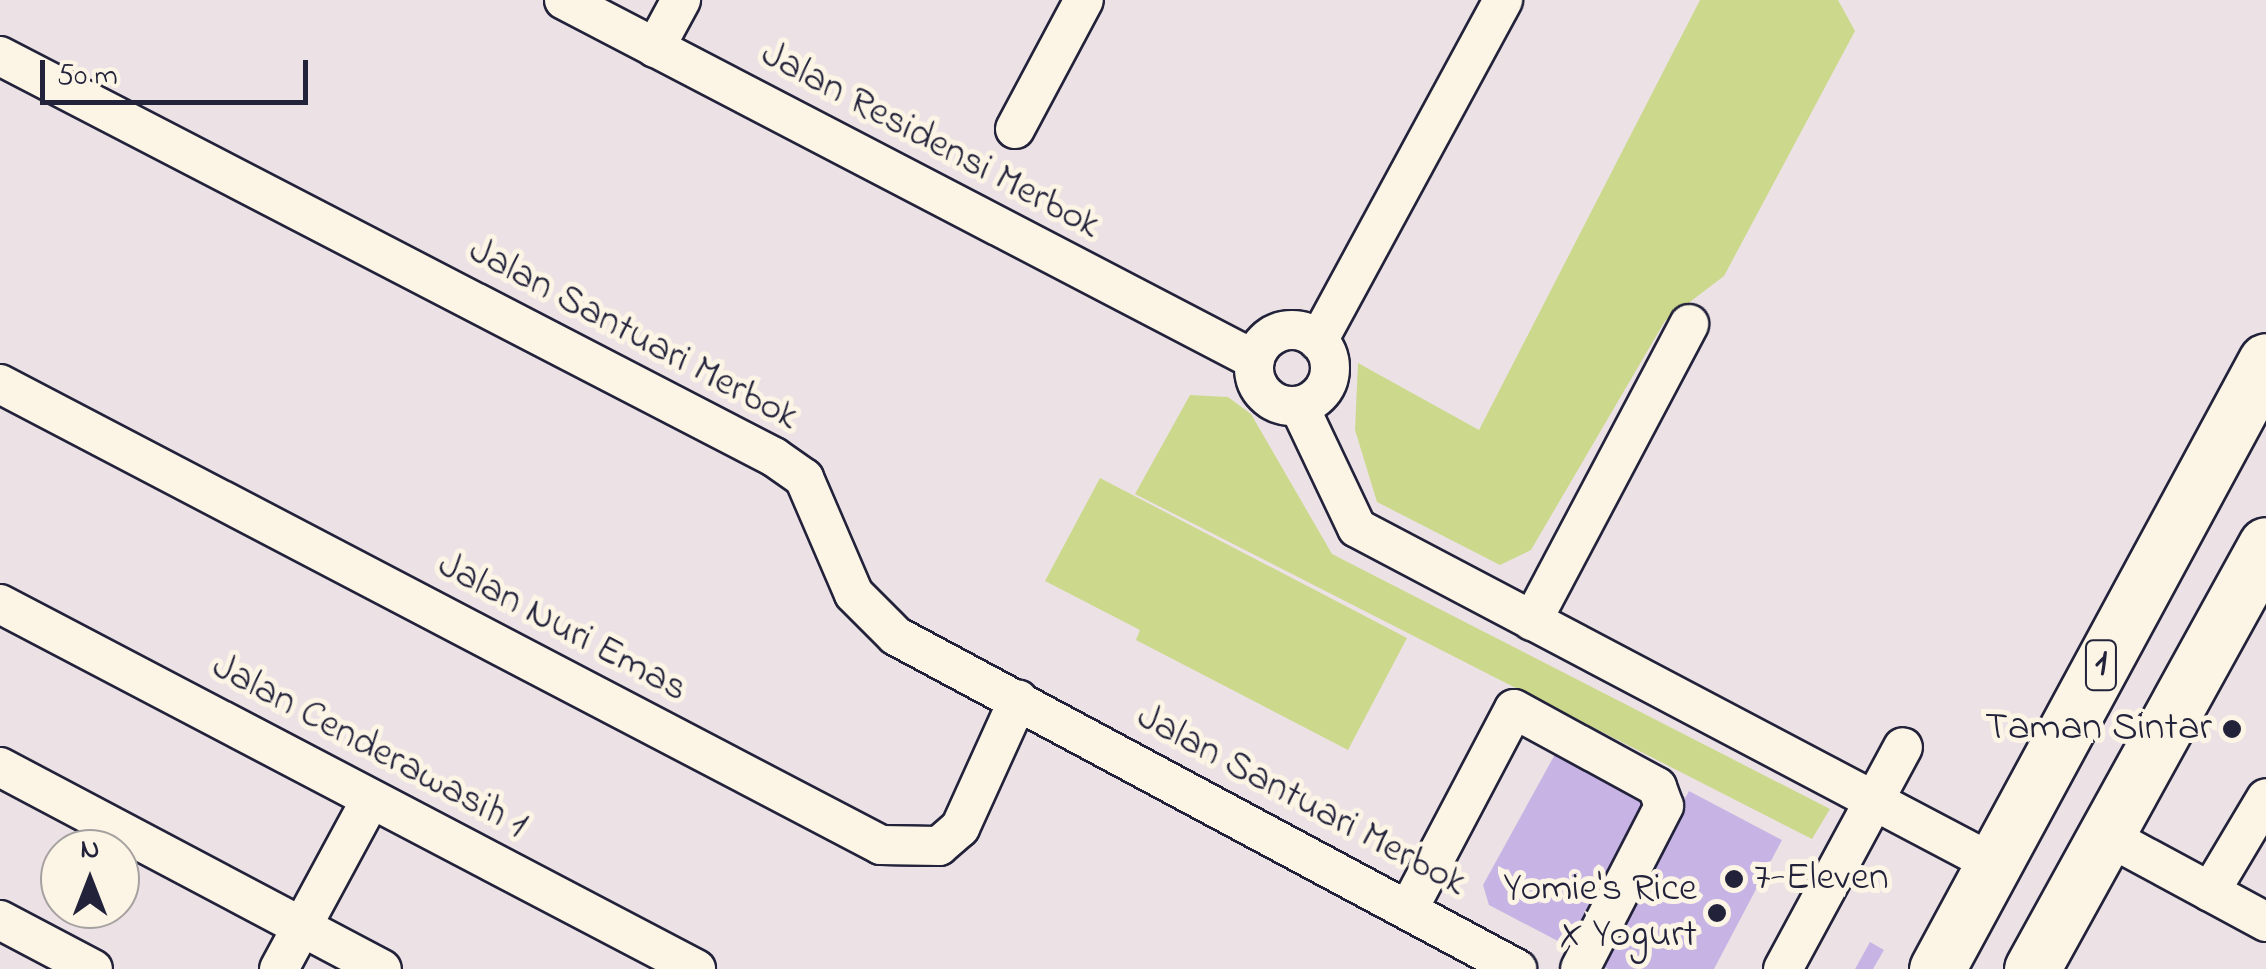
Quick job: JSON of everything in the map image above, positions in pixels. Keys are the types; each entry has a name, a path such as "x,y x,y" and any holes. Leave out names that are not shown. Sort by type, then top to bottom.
{"highway":[{"name":"1","path":"1938,969 2266,361"},
{"name":"1","path":"2032,969 2266,545"}],"street":[{"name":"Jalan Residensi Merbok","path":"564,0 1255,360"},
{"path":"655,48 681,0"},
{"path":"1016,129 1084,0"},
{"path":"1299,406 1320,394 1330,373 1318,341 1502,0"},
{"name":"Jalan Santuari Merbok","path":"0,56 774,456 813,492 869,614 1018,700 1518,969"},
{"path":"1532,621 1689,324"},
{"path":"1318,341 1286,331 1255,360 1265,395 1299,406 1356,528 1994,864"},
{"name":"Jalan Nuri Emas","path":"0,384 881,845 939,846 960,828 1018,700"},
{"name":"Jalan Cenderawasih 1","path":"0,604 696,969"},
{"path":"1408,910 1514,709 1657,787 1664,806 1580,969"},
{"path":"1783,969 1903,746"},
{"path":"0,767 382,969"},
{"path":"279,969 370,798"},
{"path":"2210,892 2266,798"},
{"path":"2107,836 2266,922"},
{"path":"0,920 93,969"}],"green space":[{"path":"1700,0 1838,0 1855,31 1724,276 1665,321 1531,550 1500,565 1377,502 1355,430 1358,363 1479,430"},
{"path":"1190,395 1228,397 1251,414 1332,554 1830,809 1812,839 1135,494"},
{"path":"1100,478 1407,638 1348,750 1136,640 1140,630 1045,581"}],"building":[{"path":"1559,747 1646,794 1650,810 1573,949 1489,905 1483,885"},
{"path":"1689,791 1782,840 1714,969 1608,969 1595,962"},
{"path":"1870,942 1884,950 1873,969 1855,969"}],"place":[{"name":"Taman Sintar","path":"2232,729"},
{"name":"7-Eleven","path":"1734,879"},
{"name":"Yomie's Rice X Yogurt","path":"1717,913"}]}
